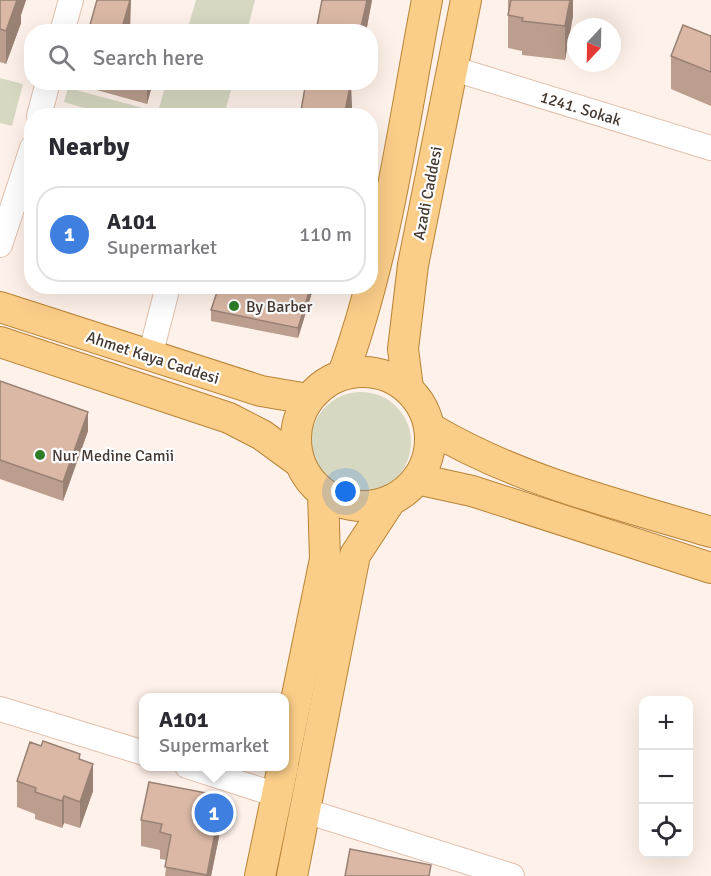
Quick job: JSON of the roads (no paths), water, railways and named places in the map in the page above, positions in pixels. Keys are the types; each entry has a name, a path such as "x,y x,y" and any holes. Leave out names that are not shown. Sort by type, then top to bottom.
{"main road":[{"path":"378,218 427,0"},
{"name":"Azadi Caddesi","path":"408,388 403,349 413,265 466,0"},
{"path":"343,374 362,324 366,294"},
{"name":"Ahmet Kaya Caddesi","path":"0,307 261,391 308,399"},
{"path":"0,342 229,418 262,435 299,462"},
{"path":"366,371 388,376 408,388 422,406 430,428 430,446 425,464 417,479 391,500 374,505 356,506 338,501 323,493 309,479 299,462 295,440 298,418 308,399 323,383 343,374 366,371"},
{"path":"430,428 471,453 538,479 711,532"},
{"path":"417,479 472,491 711,568"},
{"path":"289,739 325,559 323,493"},
{"path":"292,876 355,555 391,500"},
{"path":"260,876 280,781"}],"street":[{"path":"64,24 71,0"},
{"name":"1241. Sokak","path":"451,68 711,148"},
{"path":"44,108 47,90"},
{"path":"0,245 24,172"},
{"path":"150,356 166,294"},
{"path":"0,709 139,751"},
{"path":"218,771 280,781"},
{"path":"306,811 512,876"}],"place":[{"name":"By Barber","path":"234,306"},
{"name":"Nur Medine Camii","path":"40,455"},
{"name":"A101","path":"214,813"}]}
